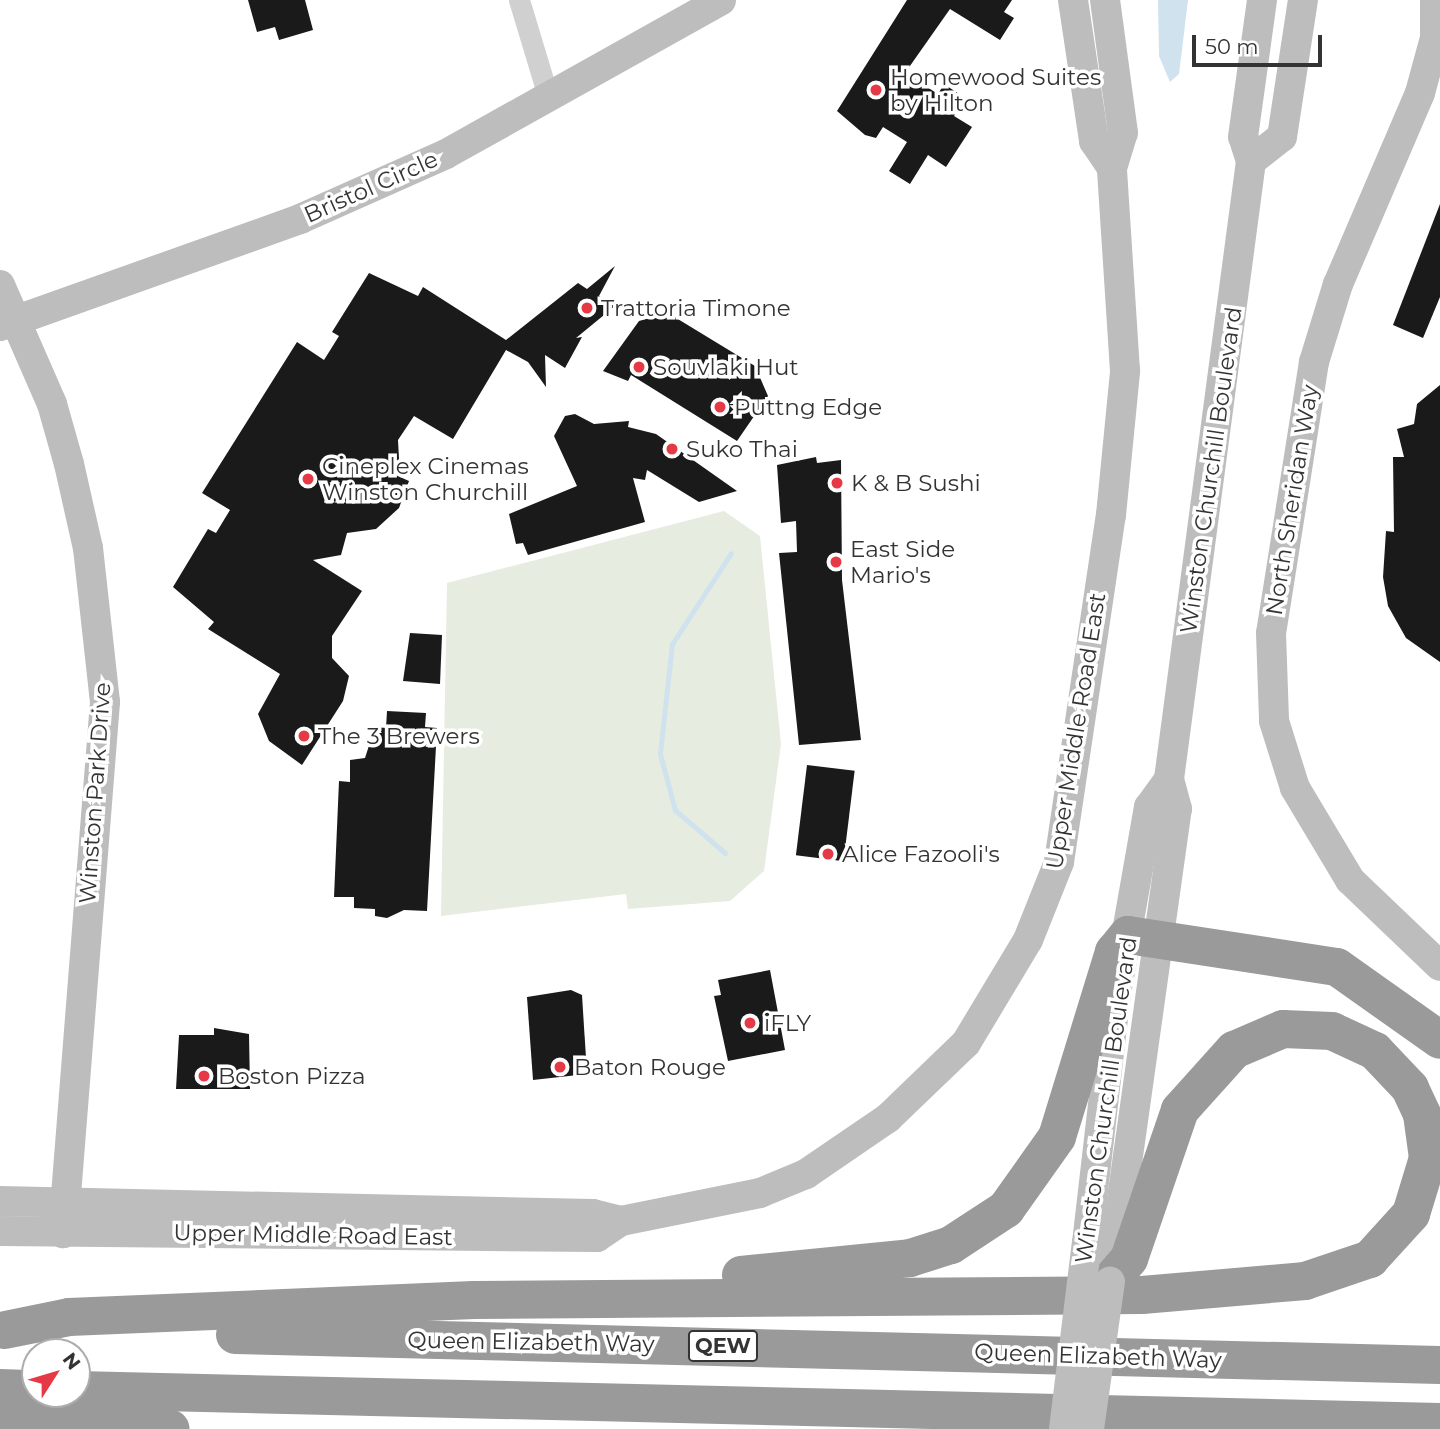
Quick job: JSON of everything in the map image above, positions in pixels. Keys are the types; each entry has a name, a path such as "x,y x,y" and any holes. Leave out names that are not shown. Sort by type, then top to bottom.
{"highway":[{"path":"474,1300 520,1291 869,1265 927,1253 972,1234 1006,1209 1044,1162 1114,952 1143,937 1337,967 1412,1014 1440,1040"},
{"path":"3,1330 69,1317 474,1300 1142,1295 1324,1277 1370,1259 1411,1214 1428,1158 1417,1102 1388,1061 1340,1034 1300,1027 1252,1039 1217,1063 1180,1110 1112,1243 1110,1281"},
{"name":"Queen Elizabeth Way","path":"3,1330 1440,1365"},
{"path":"0,1388 21,1389"},
{"path":"91,1390 1440,1422"},
{"path":"0,1416 171,1429"}],"street":[{"path":"519,0 548,96"},
{"name":"Bristol Circle","path":"9,324 300,219 446,154 721,0"},
{"name":"Upper Middle Road East","path":"1073,0 1094,141 1112,168"},
{"name":"Upper Middle Road East","path":"0,1231 597,1237 621,1221 760,1193 846,1150 925,1086 966,1043 1028,940 1059,862 1111,515 1125,371 1112,168 1124,133 1105,0"},
{"name":"Winston Churchill Boulevard","path":"1064,1429 1112,1243 1143,937 1177,808 1169,779 1251,161 1243,137 1262,0"},
{"path":"1251,161 1282,137 1303,0"},
{"name":"North Sheridan Way","path":"1435,0 1435,38 1420,93 1338,284 1314,362 1271,633 1274,721 1295,788 1350,880 1440,966"},
{"name":"Winston Park Drive","path":"0,285 9,324 69,464 88,548 105,702 63,1203 63,1233"},
{"name":"Upper Middle Road East","path":"0,1201 593,1214 621,1221"},
{"name":"Winston Churchill Boulevard","path":"1089,1429 1110,1281"}],"shaded area":[{"path":"724,511 760,536 781,744 764,871 730,901 628,909 626,894 441,916 447,583"}],"water":[{"path":"1158,0 1188,0 1179,74 1170,82 1159,56"}],"building":[{"path":"248,0 305,0 313,30 279,40 275,27 257,32"},
{"name":"Homewood Suites by Hilton","path":"907,0 1012,0 1004,12 1014,18 1000,40 950,9 905,73 938,94 944,84 965,98 954,116 972,127 946,167 928,155 910,184 889,171 907,142 883,127 876,138 865,135 837,111"},
{"path":"1440,204 1440,297 1423,338 1393,325"},
{"name":"Cineplex Cinemas Winston Churchill","path":"615,266 599,296 615,306 576,338 582,337 565,368 545,355 546,387 528,362 506,350 453,439 414,416 398,440 400,477 409,481 399,508 376,529 347,533 341,555 313,560 362,591 332,636 332,658 349,676 343,701 302,765 269,741 258,714 280,674 208,629 214,622 173,587 208,529 216,533 230,510 202,493 297,342 324,360 339,336 332,332 369,273 418,296 423,287 506,340 578,283 587,289"},
{"path":"668,313 755,366 768,396 737,441 631,375 628,381 603,371 639,321"},
{"path":"1440,385 1440,662 1406,638 1388,606 1383,577 1386,531 1394,532 1393,457 1404,457 1397,429 1414,424 1417,404"},
{"path":"575,414 594,424 629,421 628,427 656,434 737,491 699,502 647,470 645,480 633,478 645,522 528,555 523,543 516,544 509,514 577,486 554,436 565,416"},
{"path":"816,457 817,463 841,460 842,580 861,740 799,745 779,553 797,552 796,521 781,523 777,465"},
{"path":"410,633 442,635 440,684 403,681"},
{"path":"387,711 426,713 425,727 437,728 427,911 404,910 387,918 375,916 375,909 354,908 354,897 334,897 339,781 350,782 350,760 365,758 375,727 386,728"},
{"path":"807,765 855,771 844,861 796,855"},
{"name":"iFLY","path":"770,970 785,1050 728,1061 714,996 721,995 718,980"},
{"path":"571,990 582,995 587,1074 533,1080 527,997"},
{"path":"214,1028 249,1034 250,1089 176,1089 179,1035 214,1035"}],"waterway":[{"path":"725,853 675,810 660,754 672,644 731,553"}],"place":[{"name":"Homewood Suites by Hilton","path":"876,90"},
{"name":"Trattoria Timone","path":"587,308"},
{"name":"Souvlaki Hut","path":"639,367"},
{"name":"Puttng Edge","path":"720,407"},
{"name":"Suko Thai","path":"672,449"},
{"name":"Cineplex Cinemas Winston Churchill","path":"308,479"},
{"name":"K & B Sushi","path":"837,483"},
{"name":"East Side Mario's","path":"836,562"},
{"name":"The 3 Brewers","path":"304,736"},
{"name":"Alice Fazooli's","path":"828,854"},
{"name":"iFLY","path":"750,1023"},
{"name":"Baton Rouge","path":"560,1067"},
{"name":"Boston Pizza","path":"204,1076"}]}
